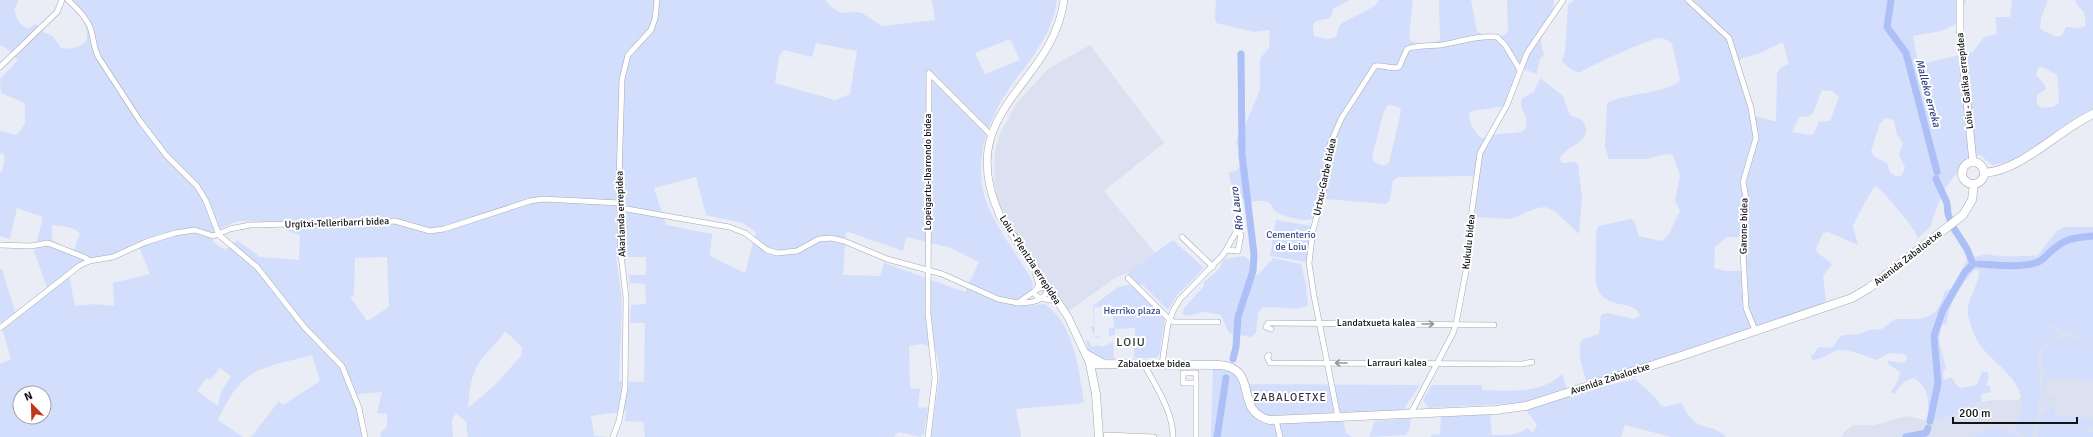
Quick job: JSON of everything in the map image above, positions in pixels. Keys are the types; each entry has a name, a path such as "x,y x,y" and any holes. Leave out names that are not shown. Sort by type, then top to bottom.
{"main road":[{"path":"993,200 990,193 987,172 987,158 996,124 1007,103 1051,42 1059,23 1064,0"},
{"name":"Loiu - Plentzia errepidea","path":"1068,0 1063,21 1052,47 1010,105 998,128 991,159 991,171 995,197 993,200 1008,230 1060,306 1086,354 1095,386 1102,436"},
{"name":"Loiu - Gatika errepidea","path":"1960,0 1960,29 1973,163"},
{"path":"1984,173 1998,171 2016,163 2093,114"},
{"path":"1973,163 1981,166 1984,173 1982,180 1974,184 1965,180 1963,174 1966,165 1973,163"},
{"name":"Avenida Zabaloetxe","path":"1219,365 1232,366 1238,370 1253,409 1260,416 1276,420 1521,408 1861,293 1962,215 1970,205 1974,194 1974,184"},
{"path":"1086,354 1104,364 1098,372 1095,386"},
{"name":"Zabaloetxe bidea","path":"1090,364 1219,365"}],"street":[{"path":"0,67 57,12 62,0"},
{"path":"68,0 86,19 90,29 94,50 98,58 140,121 166,155 196,186 206,201 219,235 257,267 306,328 342,366 359,408 365,437"},
{"name":"Akarlanda errepidea","path":"613,437 619,421 625,388 626,297 621,249 619,156 623,69 628,55 651,30 655,19 657,0"},
{"name":"Kukulu bidea","path":"1411,413 1453,333 1456,324 1468,260 1468,239 1478,158 1486,140 1507,105 1527,53 1563,0"},
{"name":"Garone bidea","path":"1688,0 1729,38 1752,108 1756,138 1746,166 1743,182 1747,203 1743,253 1746,308 1755,330"},
{"name":"Urtxu-Garbe bidea","path":"1338,417 1319,323 1309,263 1313,230 1323,194 1328,152 1341,119 1375,66 1380,65 1394,68 1399,67 1407,49 1412,47 1490,36 1497,37 1505,45 1520,70"},
{"name":"Lopeigartu-Ibarrondo bidea","path":"928,437 935,378 928,313 929,73 992,136"},
{"name":"Urgitxi-Telleribarri bidea","path":"219,235 230,229 250,225 361,221 395,221 430,231 444,229 530,201 543,199 620,205 729,227 745,233 766,250 777,253 797,251 819,239 831,238 844,241 887,259 942,274 998,299 1018,303 1036,302 1042,298"},
{"path":"0,328 52,288 70,272 89,261 109,258 146,242 188,230 213,236 219,235"},
{"path":"1182,237 1213,267"},
{"path":"0,245 31,246 48,243 86,258 89,261"},
{"path":"1162,364 1170,320 1180,299 1213,267 1226,250"},
{"path":"1031,262 1038,278 1039,285 1035,296 1052,299 1060,306"},
{"path":"1128,278 1170,320 1174,322 1218,322"},
{"path":"1018,303 1036,290 1043,287 1048,288 1047,294 1042,298"},
{"name":"Landatxueta kalea","path":"1271,329 1266,326 1268,323 1494,325"},
{"name":"Larrauri kalea","path":"1269,355 1267,358 1270,363 1522,364 1532,362"},
{"path":"1144,364 1168,410 1173,437"},
{"path":"1196,383 1196,437"},
{"path":"1276,420 1280,437"},
{"path":"1102,436 1154,437"}],"shaded area":[{"path":"1090,45 1164,143 1104,191 1155,253 1127,273 1115,278 1069,311 1008,221 999,203 994,183 995,151 1000,134 1016,104 1048,69"},
{"path":"2047,321 2093,341 2093,437 1841,437 1845,431 1853,425 1875,425 1906,416 1936,422 1949,417 1965,407 1981,402 1993,400 2017,400 2022,397 2033,354"}],"green space":[{"path":"0,0 19,0 14,10 18,21 27,29 36,24 43,32 53,36 61,48 68,49 79,46 87,40 84,18 79,8 72,0 825,0 832,8 842,13 862,13 882,26 935,20 932,0 1057,0 1052,20 1043,40 1032,58 1008,90 990,124 984,142 981,160 981,178 985,197 992,215 1033,282 1032,289 1018,299 1012,300 1022,306 1045,304 1063,323 1074,349 1084,403 1016,409 1021,437 931,437 940,372 935,347 922,344 909,346 910,388 920,389 918,407 928,408 924,433 921,437 898,432 894,437 645,437 643,422 625,421 626,411 591,416 594,436 609,437 468,437 466,422 456,413 452,420 453,437 381,437 380,433 387,427 387,414 377,413 382,392 357,394 362,408 367,437 251,437 279,401 283,405 320,381 312,355 278,363 254,372 236,389 227,402 218,420 243,437 0,437 0,364 11,359 0,321 0,269 2,269 15,312 47,287 34,252 43,217 17,208 10,239 0,236 0,172 2,172 5,155 0,153 0,131 17,135 25,124 25,103 1,93 0,79 18,60 5,47 0,45","holes":["1010,39 1020,60 985,74 975,53","816,43 857,51 850,94 835,100 775,83 779,57 784,50 812,57","696,177 706,215 743,223 756,232 745,273 710,256 712,234 666,225 654,188","238,221 276,222 284,229 300,236 299,260 260,257 237,240 225,250 213,242 214,231","52,225 71,228 80,234 73,252 52,240","846,231 903,251 906,237 951,248 979,262 965,292 884,263 880,276 843,275","137,242 150,274 113,283 114,306 95,304 75,306 68,271 83,261 83,259 109,256","387,257 389,307 367,321 350,297 354,295 355,258","616,257 646,257 646,275 629,275 630,283 645,284 646,304 631,305 630,323 645,323 644,382 619,381 622,301","505,331 522,347 521,356 496,384 468,408 470,389 475,370 481,360","220,368 231,376 221,392 218,406 197,391 206,378 210,380"]},
{"path":"1216,0 1350,0 1334,8 1330,18 1316,21 1313,25 1314,36 1327,39 1336,37 1339,26 1342,23 1375,6 1379,0 1413,0 1409,39 1424,44 1440,39 1439,0 1471,0 1477,31 1484,35 1498,37 1506,34 1508,31 1507,0 1554,0 1551,14 1542,35 1542,48 1545,54 1540,59 1537,74 1523,69 1505,106 1472,111 1469,114 1469,117 1473,127 1481,138 1497,134 1518,132 1525,129 1526,125 1526,119 1521,107 1522,98 1534,92 1540,78 1563,96 1570,115 1582,120 1586,127 1586,134 1583,139 1562,154 1560,159 1562,163 1575,162 1578,164 1582,198 1579,234 1557,213 1546,207 1537,208 1510,219 1477,217 1475,205 1475,178 1470,176 1398,177 1393,181 1390,199 1386,204 1325,199 1322,200 1315,218 1306,220 1295,219 1278,213 1270,203 1264,201 1246,202 1232,184 1229,172 1236,171 1240,164 1240,156 1236,141 1243,123 1246,123 1260,90 1260,59 1269,47 1270,30 1254,32 1216,23","holes":["1388,105 1399,107 1401,111 1389,163 1384,166 1374,162 1372,157 1384,111"]},
{"path":"1574,0 1966,0 1958,23 1941,31 1913,36 1917,58 1921,64 1973,52 1984,37 1997,34 1995,13 1996,17 2010,17 2012,0 2048,0 2041,18 2040,28 2058,37 2063,34 2066,27 2079,28 2086,26 2084,12 2077,5 2075,0 2093,0 2093,112 2012,162 1992,165 1980,155 1968,158 1943,191 1930,227 1918,238 1899,211 1876,186 1853,226 1858,245 1828,232 1823,233 1816,249 1818,253 1832,264 1823,276 1826,300 1823,304 1634,374 1636,377 1586,381 1580,359 1580,343 1584,339 1599,334 1601,315 1607,313 1634,319 1640,315 1635,308 1612,302 1603,296 1599,291 1595,273 1596,236 1598,226 1631,219 1634,221 1639,236 1662,241 1669,234 1680,211 1675,201 1680,176 1673,155 1663,155 1645,159 1609,159 1605,147 1607,103 1616,99 1662,89 1679,82 1680,79 1672,44 1661,38 1632,48 1579,73 1572,70 1562,62 1565,52 1568,5","holes":["1783,42 1788,64 1780,68 1777,74 1776,121 1754,116 1738,61","2042,67 2057,75 2059,100 2058,104 2053,107 2041,108 2037,104 2037,95 2046,89 2045,85 2036,75 2038,68","1822,90 1832,91 1839,97 1830,121 1819,122 1814,133 1811,135 1792,132 1799,117 1809,116 1813,113","1885,118 1894,120 1897,135 1903,143 1899,155 1905,167 1902,175 1896,177 1890,172 1887,163 1875,157 1871,152 1879,125","1727,237 1741,237 1743,242 1742,269 1740,271 1725,271 1714,268 1715,247"]},
{"name":"Cementerio de Loiu","path":"1276,220 1312,226 1307,262 1270,256"},
{"path":"2064,227 2093,227 2093,344 2052,325 2050,328 2061,334 2046,343 2038,352 2040,391 2038,410 2032,437 2026,437 2014,428 2020,415 2022,403 2020,393 2009,375 1980,346 1970,323 1968,309 1970,298 1979,276 1979,270 1974,270 1956,295 1950,309 1947,324 1941,325 1939,341 1946,368 1943,371 1944,380 1952,377 1954,382 1960,388 1977,385 1982,372 1988,372 1989,377 1986,385 1990,386 1991,392 1982,394 1981,402 1966,407 1949,417 1936,422 1929,416 1926,391 1914,378 1907,380 1902,384 1895,394 1891,392 1898,381 1900,372 1888,364 1888,361 1905,363 1907,357 1904,354 1889,353 1876,360 1853,352 1839,350 1819,359 1812,360 1811,355 1814,354 1819,347 1831,348 1835,345 1838,338 1844,335 1860,334 1869,330 1882,329 1895,319 1928,317 1937,308 1945,291 1951,289 1967,259 1987,254 1997,256 2038,255 2056,232"},
{"path":"1173,240 1204,268 1178,294 1168,310 1142,284 1139,286 1127,273"},
{"path":"1244,256 1249,260 1251,274 1254,277 1259,274 1273,258 1301,264 1306,285 1308,305 1297,308 1262,308 1258,313 1256,333 1251,337 1229,333 1221,315 1205,312 1186,316 1182,314 1184,308 1204,286 1203,283 1219,269 1224,259"},
{"name":"Herriko plaza","path":"1128,285 1134,287 1165,319 1159,355 1155,358 1134,358 1135,328 1115,329 1115,335 1109,336 1109,328 1114,328 1112,306 1094,307 1095,336 1102,338 1096,338 1090,327 1094,326 1093,306 1118,287"},
{"path":"2071,337 2093,346 2093,380 2046,378 2045,398 2056,399 2045,404 2042,352 2054,341"},
{"path":"1086,340 1088,340 1092,347 1097,345 1102,347 1113,342 1114,359 1100,358 1088,351"},
{"path":"1213,368 1233,369 1241,384 1420,385 1403,410 1341,413 1346,433 1352,437 1211,437"},
{"path":"1562,374 1567,389 1578,396 1583,391 1635,379 1656,398 1662,407 1682,403 1687,413 1698,424 1714,429 1726,437 1671,437 1625,425 1621,437 1431,437 1431,435 1440,434 1441,415 1490,413 1492,435 1515,434 1527,428 1533,433 1537,425 1521,403 1429,408 1423,400 1432,385 1482,385 1482,390 1514,391 1545,385"},
{"path":"2055,407 2055,416 2093,418 2093,427 2082,429 2093,432 2093,437 2037,437 2043,414 2050,408"},
{"path":"1411,418 1410,428 1406,435 1369,437 1375,421"},
{"path":"1992,428 2001,428 2019,437 1973,437"}],"waterway":[{"name":"Malleko erreka","path":"1891,0 1887,27 1906,53 1937,172"},
{"name":"Río Lauro","path":"1233,359 1236,347 1238,317 1253,271 1254,254 1242,155 1241,54"},
{"name":"Malleko erreka","path":"1936,179 1947,203 1948,214 1953,227 1967,249 1973,264"},
{"path":"1979,264 2009,266 2032,264 2042,260 2065,241 2074,238 2093,236"},
{"path":"1930,421 1938,383 1934,336 1943,310 1965,272 1973,264"},
{"name":"Río Lauro","path":"1217,437 1226,378"},
{"path":"1906,437 1926,433 1928,428"}],"district":[{"name":"LOIU","path":"1131,342"},
{"name":"ZABALOETXE","path":"1290,397"}]}
